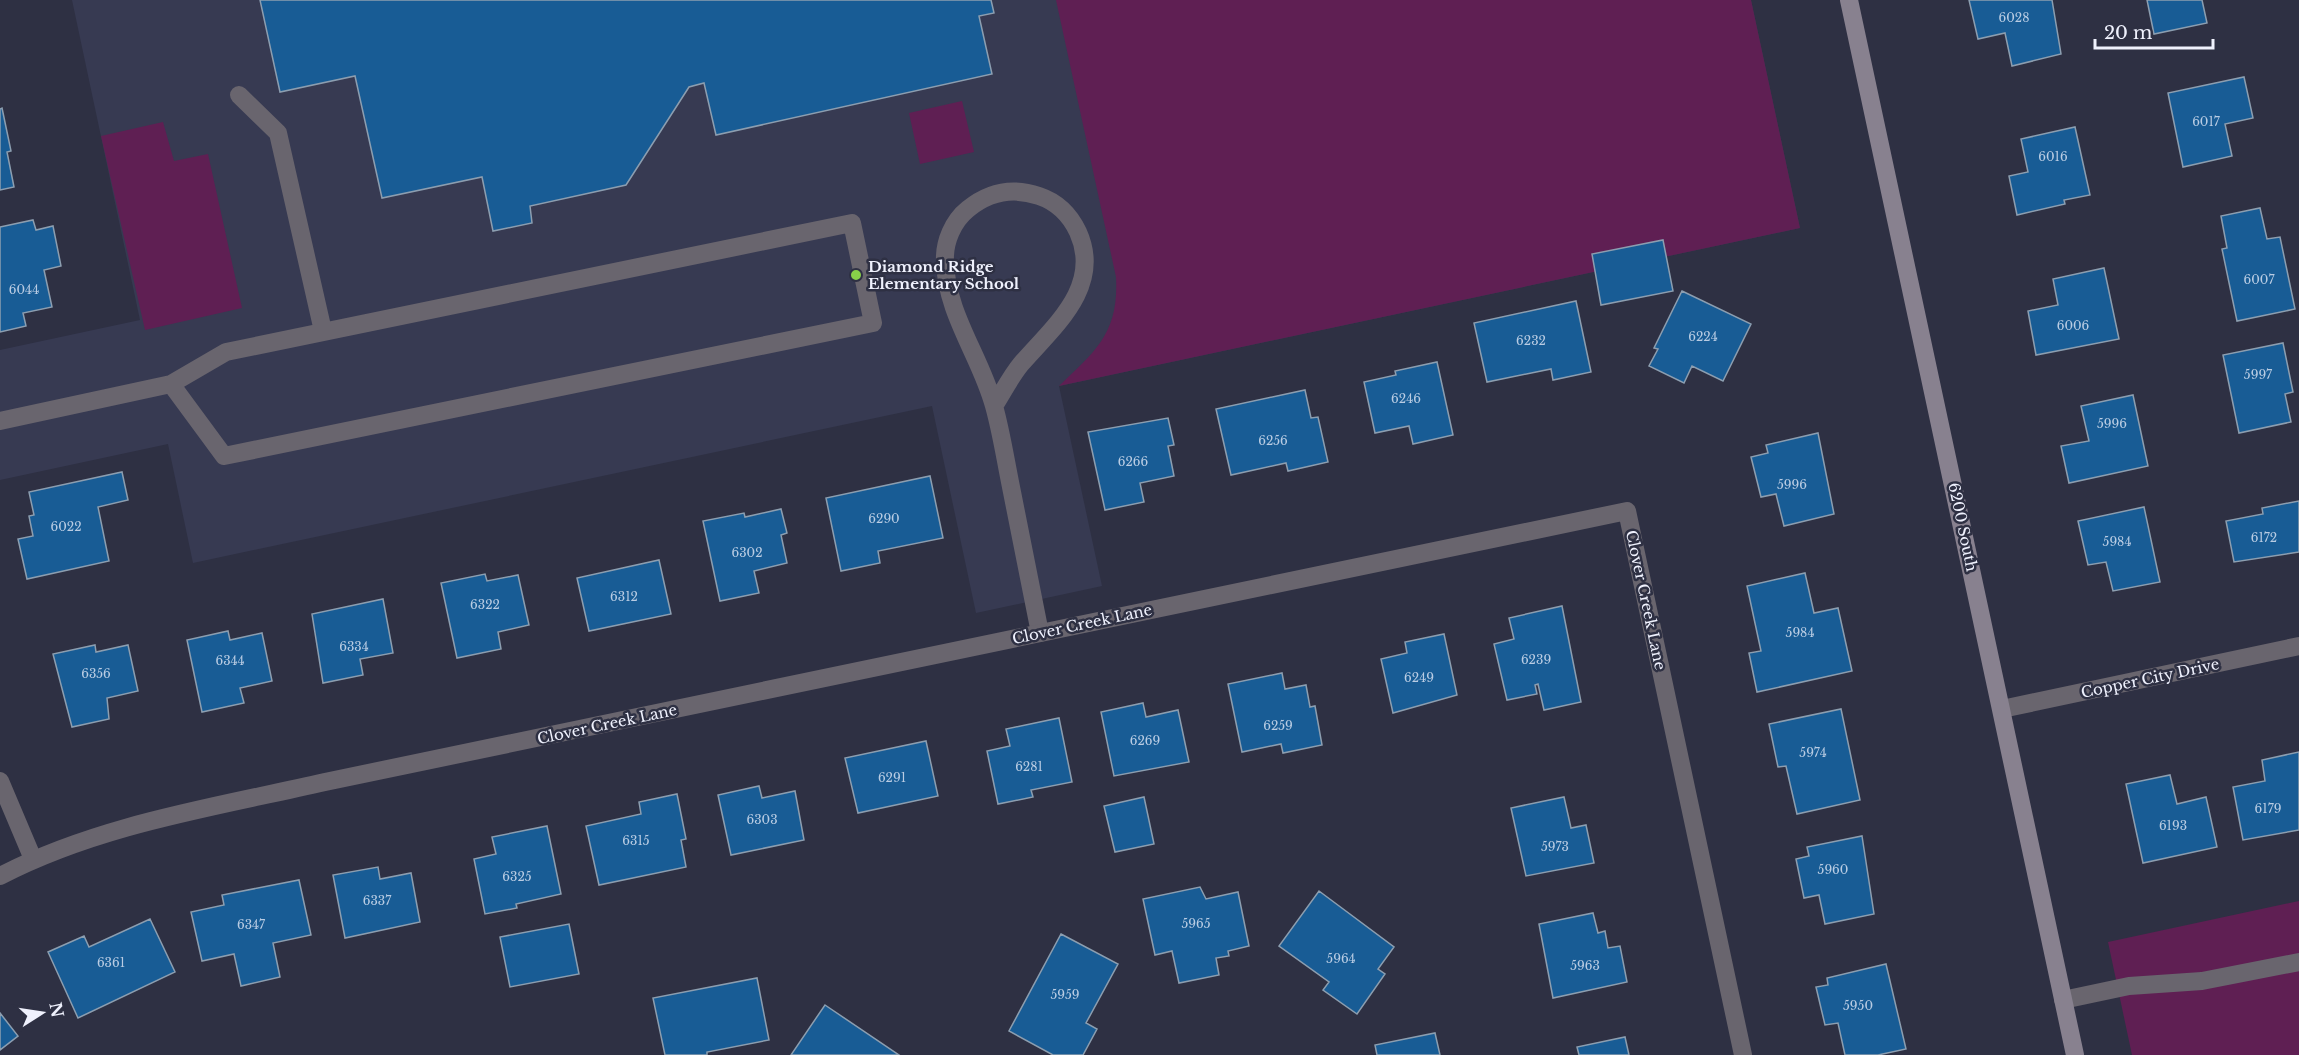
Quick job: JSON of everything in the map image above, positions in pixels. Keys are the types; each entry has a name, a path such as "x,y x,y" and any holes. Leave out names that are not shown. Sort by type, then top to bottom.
{"main road":[{"name":"6200 South","path":"1849,0 2075,1055"}],"street":[{"path":"239,95 278,133 323,331"},
{"path":"994,406 1019,366 1061,322 1083,275 1085,257 1073,222 1053,203 1029,192 1002,192 977,202 963,213 953,227 946,244 945,261 947,279 958,321 994,406 1040,633"},
{"path":"0,421 171,384 226,352 852,223 873,323 224,456 171,384"},
{"name":"Clover Creek Lane","path":"0,876 33,859 129,826 302,787 1627,511 1743,1055"},
{"name":"Copper City Drive","path":"2002,709 2299,646"},
{"path":"0,782 33,859"},
{"path":"2063,1000 2129,986 2202,981 2299,962"}],"shaded area":[{"name":"Diamond Ridge Elementary School","path":"72,0 1751,0 1800,228 1059,386 1102,586 976,613 932,406 193,563 168,444 0,480 0,350 140,320"},
{"path":"1056,0 1751,0 1800,228 1059,386 1084,362 1103,339 1114,312 1116,277"},
{"path":"962,101 974,152 920,164 909,113"},
{"path":"163,122 174,161 208,154 242,308 145,330 101,136"},
{"path":"2299,901 2299,1055 2132,1055 2108,942"}],"building":[{"path":"260,0 991,0 994,13 979,16 992,74 716,135 704,83 689,87 626,185 530,206 532,223 493,231 482,177 382,198 355,76 280,92"},
{"path":"1969,0 2052,0 2061,54 2012,66 2005,33 1978,39"},
{"path":"2147,0 2202,0 2207,23 2154,34"},
{"path":"2244,77 2253,118 2225,124 2232,156 2183,167 2168,93"},
{"path":"2,108 11,151 7,152 14,187 0,190 0,109"},
{"path":"2075,127 2090,195 2064,200 2065,204 2017,215 2009,176 2028,172 2021,139"},
{"path":"2260,208 2267,239 2280,237 2295,309 2237,321 2222,249 2227,248 2221,216"},
{"path":"33,220 36,230 53,226 61,266 44,270 52,307 23,313 26,326 0,332 0,227"},
{"path":"1663,240 1673,291 1601,305 1592,254"},
{"path":"2104,268 2119,339 2036,355 2028,311 2058,305 2053,279"},
{"path":"1682,291 1751,324 1723,381 1692,366 1684,383 1649,366 1658,349 1654,348"},
{"path":"1576,301 1591,372 1553,380 1551,369 1487,382 1474,323"},
{"path":"2283,343 2293,392 2285,394 2291,422 2239,433 2223,355"},
{"path":"1437,362 1453,435 1413,444 1409,426 1375,433 1364,382 1396,375 1395,371"},
{"path":"1305,390 1311,418 1318,417 1328,462 1288,471 1286,463 1231,475 1216,409"},
{"path":"2133,395 2148,466 2069,483 2061,446 2089,441 2081,406"},
{"path":"1168,418 1174,445 1168,446 1174,476 1140,483 1144,502 1105,510 1088,432"},
{"path":"1818,433 1834,514 1784,526 1776,494 1761,497 1751,457 1768,453 1766,445"},
{"path":"122,472 128,500 98,507 109,561 27,579 18,539 33,536 29,516 34,515 29,492"},
{"path":"930,476 943,538 878,551 880,563 841,571 826,498"},
{"path":"2299,501 2299,552 2234,562 2226,521 2263,514 2262,508"},
{"path":"2144,507 2160,582 2113,591 2106,562 2088,565 2078,521"},
{"path":"781,509 787,533 781,535 787,563 754,571 759,593 720,601 703,521 744,513 745,517"},
{"path":"659,560 671,614 589,631 577,578"},
{"path":"1805,573 1814,613 1838,608 1852,671 1757,692 1749,653 1761,651 1747,586"},
{"path":"485,574 487,581 518,575 529,625 498,632 501,649 457,658 441,583"},
{"path":"383,599 393,653 360,659 363,675 323,683 312,614"},
{"path":"1562,606 1581,702 1544,710 1538,684 1535,685 1537,694 1507,700 1494,644 1514,639 1509,618"},
{"path":"228,631 230,640 262,633 272,681 240,688 244,703 202,712 187,640"},
{"path":"1444,634 1457,695 1393,713 1381,659 1407,653 1405,642"},
{"path":"95,645 96,652 128,645 138,691 107,698 109,719 72,727 53,654"},
{"path":"1282,673 1285,689 1306,685 1310,707 1315,706 1322,745 1283,753 1281,744 1242,752 1228,684"},
{"path":"1143,703 1146,717 1178,710 1189,762 1114,776 1101,712"},
{"path":"1841,709 1860,800 1797,814 1786,766 1778,767 1769,724"},
{"path":"1059,718 1072,782 1031,790 1033,797 998,804 987,751 1010,746 1006,729"},
{"path":"926,741 938,796 858,813 845,758"},
{"path":"2299,752 2299,830 2243,840 2233,787 2265,781 2262,760"},
{"path":"2170,775 2177,804 2206,797 2217,847 2143,863 2126,784"},
{"path":"759,786 762,798 795,791 804,840 731,855 718,795"},
{"path":"677,794 686,839 681,840 686,867 599,885 586,826 641,814 639,802"},
{"path":"1144,797 1154,844 1115,852 1104,806"},
{"path":"1564,797 1571,828 1586,825 1594,863 1526,876 1511,808"},
{"path":"547,826 561,894 516,904 517,908 485,914 474,859 496,854 492,837"},
{"path":"1862,836 1874,914 1825,924 1819,895 1804,898 1796,859 1809,856 1807,847"},
{"path":"378,867 380,879 411,873 420,922 345,938 333,875"},
{"path":"299,880 311,935 273,943 280,977 241,986 234,954 202,961 191,912 224,905 222,895"},
{"path":"1200,887 1206,899 1238,892 1249,946 1228,951 1229,956 1216,958 1219,975 1179,983 1172,951 1155,955 1143,899"},
{"path":"1319,891 1394,947 1378,969 1385,974 1357,1014 1323,990 1329,982 1279,946"},
{"path":"1593,913 1598,933 1605,931 1608,948 1620,946 1627,982 1553,998 1539,924"},
{"path":"150,919 175,972 78,1018 48,952 84,936 89,947"},
{"path":"569,924 579,974 510,987 500,937"},
{"path":"1061,934 1118,964 1086,1023 1097,1029 1083,1055 1053,1055 1009,1031"},
{"path":"1886,964 1906,1049 1878,1055 1845,1055 1838,1023 1825,1025 1816,987 1828,985 1827,978"},
{"path":"757,978 769,1040 707,1052 707,1055 665,1055 653,998"},
{"path":"825,1005 899,1055 791,1055"},
{"path":"0,1013 18,1036 0,1050"},
{"path":"1435,1033 1440,1055 1377,1055 1375,1045"},
{"path":"1625,1037 1629,1055 1579,1055 1577,1047"}],"place":[{"name":"Diamond Ridge Elementary School","path":"856,275"}]}
